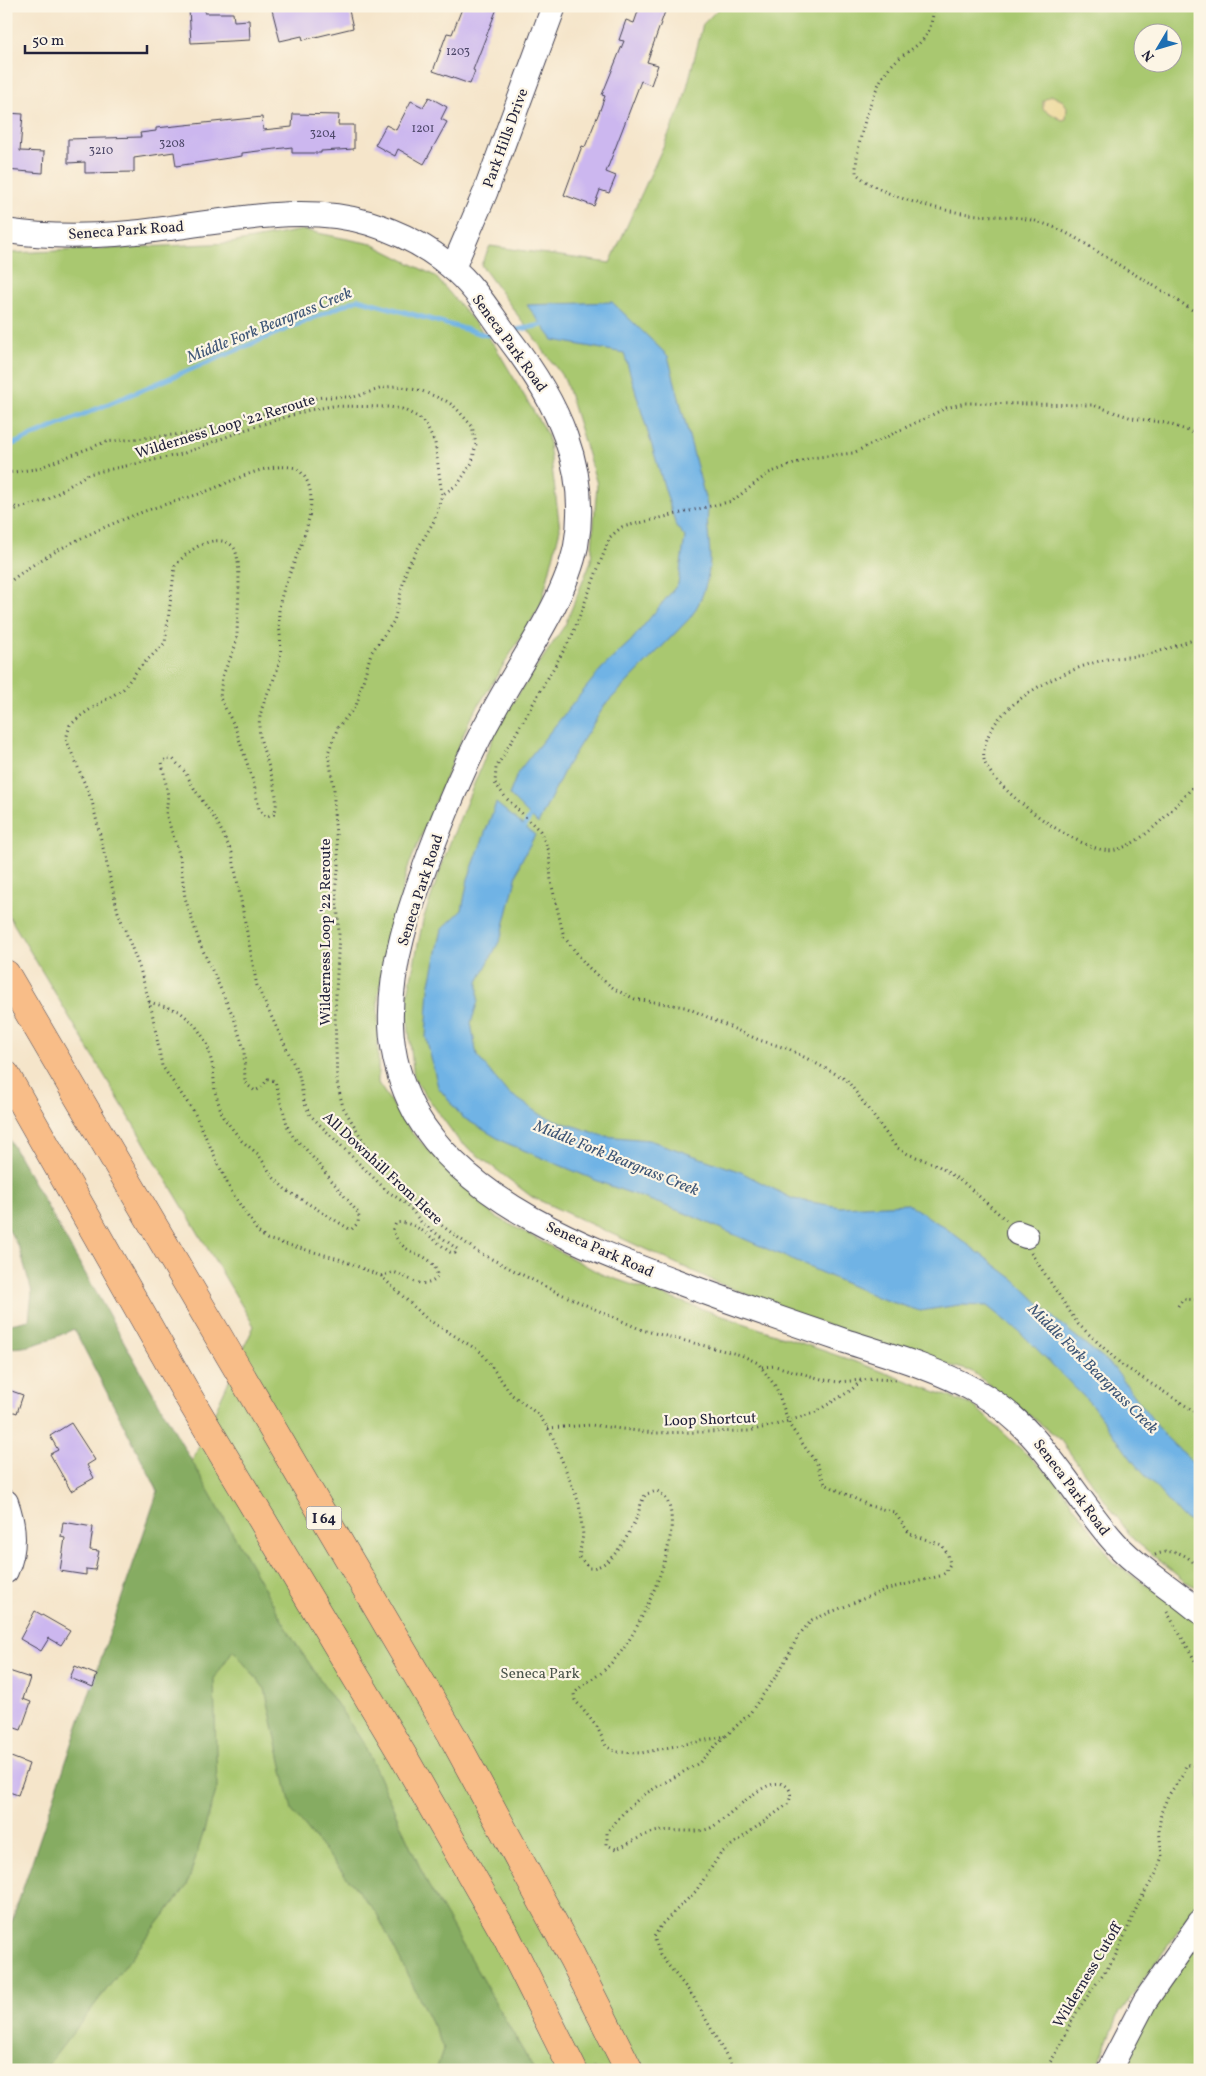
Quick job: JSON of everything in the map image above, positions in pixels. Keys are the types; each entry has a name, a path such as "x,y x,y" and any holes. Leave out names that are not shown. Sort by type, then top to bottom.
{"highway":[{"name":"I 64","path":"6,974 452,1735 572,1956 629,2070"},
{"path":"6,1075 188,1396 407,1763 506,1936 573,2070"}],"street":[{"name":"Park Hills Drive","path":"460,275 485,193 554,6"},
{"name":"Seneca Park Road","path":"6,231 57,235 117,234 297,214 344,217 372,224 405,237 460,275 528,363 557,413 573,454 577,476 579,517 576,546 562,587 466,765 414,896 399,953 391,1003 391,1020 397,1068 414,1110 450,1158 489,1190 530,1217 585,1245 750,1310 944,1375 980,1393 1002,1407 1050,1455 1114,1543 1200,1612"},
{"path":"6,1502 13,1520 12,1558 6,1571"},
{"path":"1109,2070 1145,2001 1200,1922"}],"path":[{"path":"934,6 933,21 925,39 890,66 879,80 857,153 856,173 867,184 887,193 928,205 968,214 1031,220 1046,224 1085,244 1200,314"},
{"path":"6,473 36,469 105,442 193,433 248,419 300,401 354,397 386,387 397,386 422,391 446,400 472,426 476,444 472,464 458,484 442,494"},
{"path":"1200,435 1166,423 1132,418 1093,405 966,403 946,408 853,453 810,458 769,473 732,500 622,527 610,537 572,636 496,768 495,782 506,798 540,831 549,851 551,882 564,937 587,966 600,978 616,990 635,999 685,1007 759,1040 789,1049 847,1080 896,1147 908,1154 937,1165 964,1183 1022,1235 1078,1324 1122,1365 1200,1415"},
{"name":"Wilderness Loop '22 Reroute","path":"6,512 47,500 88,474 182,454 249,428 309,410 333,406 389,407 402,409 418,417 426,424 435,443 442,494 434,521 407,567 392,626 371,653 356,706 338,727 328,753 334,787 334,814 339,864 336,884 338,945 335,1012 337,1083 343,1107 373,1157 396,1187 441,1225 478,1252 550,1289 626,1324 665,1337 741,1355 754,1360 762,1367 775,1366 825,1380 861,1381"},
{"path":"6,502 20,509"},
{"path":"1200,638 1147,654 1107,660 1075,670 1032,690 1010,706 992,727 985,744 985,762 995,776 1045,821 1065,835 1100,850 1115,850 1130,844 1150,830 1200,780"},
{"name":"All Downhill From Here","path":"149,1002 179,1012 195,1024 206,1043 213,1068 214,1092 224,1117 242,1141 258,1154 273,1177 286,1190 351,1230 358,1223 358,1214 340,1190 294,1138 288,1128 275,1081 268,1079 261,1088 254,1092 245,1083 244,1049 234,1018 214,979 185,898 180,857 166,814 168,796 162,762 168,758 173,759 186,772 195,790 217,822 232,853 257,986 299,1075 304,1102 310,1115 387,1191 408,1205 430,1229 458,1249 455,1253 450,1252 415,1227 401,1222 396,1224 393,1229 401,1246 431,1261 437,1269 438,1277 426,1285 419,1284 393,1272 381,1276"},
{"path":"1178,1306 1183,1299 1200,1300"},
{"path":"861,1381 903,1379"},
{"name":"Loop Shortcut","path":"548,1428 590,1425 654,1432 749,1431 775,1426 814,1412 850,1392 861,1381"},
{"path":"1141,1565 1149,1557 1165,1551 1181,1552 1200,1569"},
{"path":"1163,1605 1200,1669"},
{"path":"726,1736 699,1763 643,1795 632,1804 607,1832 606,1838 607,1845 616,1849 640,1836 654,1832 709,1829 728,1816 747,1797 765,1787 778,1785 786,1786 789,1790 791,1794 788,1804 721,1853 696,1891 662,1924 654,1937 660,1955 693,1996 734,2070"},
{"name":"Wilderness Cutoff","path":"1045,2070 1056,2053 1076,2011 1115,1957 1140,1900 1157,1872 1162,1856 1159,1830 1161,1813 1168,1796 1182,1776 1186,1764 1200,1765"}],"green space":[{"path":"721,6 1200,6 1200,1589 1184,1581 1133,1539 1059,1438 971,1371 894,1351 723,1285 532,1197 459,1141 414,1079 406,1003 423,920 449,845 499,723 565,625 591,561 597,484 565,380 481,265 490,246 610,263 683,103 703,24"},
{"name":"Seneca Park","path":"303,230 372,244 435,276 495,346 548,436 560,529 541,605 470,719 407,870 378,996 378,1083 412,1133 493,1215 601,1274 862,1364 974,1406 1057,1482 1115,1564 1200,1620 1200,1901 1119,2014 1096,2070 6,2070 6,2008 193,1459 254,1326 6,911 6,251 13,253 231,243"},
{"path":"6,1134 294,1641 364,1744 427,1883 534,2070 436,2070 444,2048 377,1914 292,1811 265,1689 233,1650 214,1679 217,1788 187,1886 44,2070 6,2070 6,1938 158,1491 74,1329 30,1346 13,1348 6,1346 6,1325 29,1320 32,1292 20,1250 6,1225"},
{"path":"1200,1937 1200,2070 1122,2070 1133,2041"}],"sand":[{"path":"1051,95 1063,101 1067,107 1066,119 1062,120 1043,109 1043,101"}],"water":[{"path":"612,302 668,356 708,509 707,522 710,559 708,575 698,605 690,618 605,705 567,765 538,824 509,795 518,772 602,668 631,641 678,584 685,537 676,526 624,353 553,340 527,305"},
{"path":"496,803 535,835 520,863 501,938 478,982 478,1001 471,1023 477,1056 506,1091 543,1116 604,1136 649,1140 741,1172 793,1199 840,1207 908,1204 947,1229 1015,1280 1056,1320 1113,1367 1164,1435 1200,1470 1200,1528 1182,1517 1135,1464 1092,1405 1023,1335 987,1306 959,1305 920,1311 879,1298 685,1213 605,1184 504,1142 462,1117 438,1087 426,1037 429,988 442,929 462,910 468,879"}],"building":[{"path":"271,6 348,6 353,28 303,40 302,36 280,41"},
{"path":"463,6 498,6 473,70 475,71 470,84 433,71 447,33 452,34"},
{"path":"640,6 667,6 647,62 658,65 651,85 641,81 606,172 616,176 609,193 600,190 594,206 564,195 582,146 585,147 605,96 602,95 624,41 619,40 626,20 634,23"},
{"path":"205,8 205,13 233,13 234,21 249,20 250,40 191,43 189,9"},
{"path":"429,97 447,107 441,119 447,122 424,164 398,149 395,156 375,145 386,125 396,130 411,101 423,107"},
{"path":"6,113 23,114 20,151 44,152 43,173 6,170"},
{"path":"293,114 339,115 338,125 354,125 354,149 321,151 321,153 292,153 292,147 242,153 242,156 176,166 174,152 134,158 134,172 85,173 85,162 68,163 68,139 141,137 140,133 156,131 156,128 262,117 263,130 292,127"},
{"path":"6,1389 23,1395 17,1413 6,1409"},
{"path":"71,1423 95,1460 87,1465 94,1478 71,1491 50,1454 58,1450 50,1436"},
{"path":"63,1522 93,1527 90,1550 99,1551 95,1570 86,1569 86,1575 60,1571 65,1538 61,1537"},
{"path":"35,1611 70,1631 61,1645 49,1638 41,1651 20,1639"},
{"path":"75,1666 97,1675 93,1687 70,1678"},
{"path":"6,1670 30,1678 23,1699 31,1702 21,1730 6,1725"},
{"path":"6,1755 29,1764 18,1795 6,1791"}],"waterway":[{"name":"Middle Fork Beargrass Creek","path":"6,447 358,299 486,335 498,333"},
{"name":"Middle Fork Beargrass Creek","path":"511,331 547,324"},
{"name":"Middle Fork Beargrass Creek","path":"522,831 534,810"}]}
